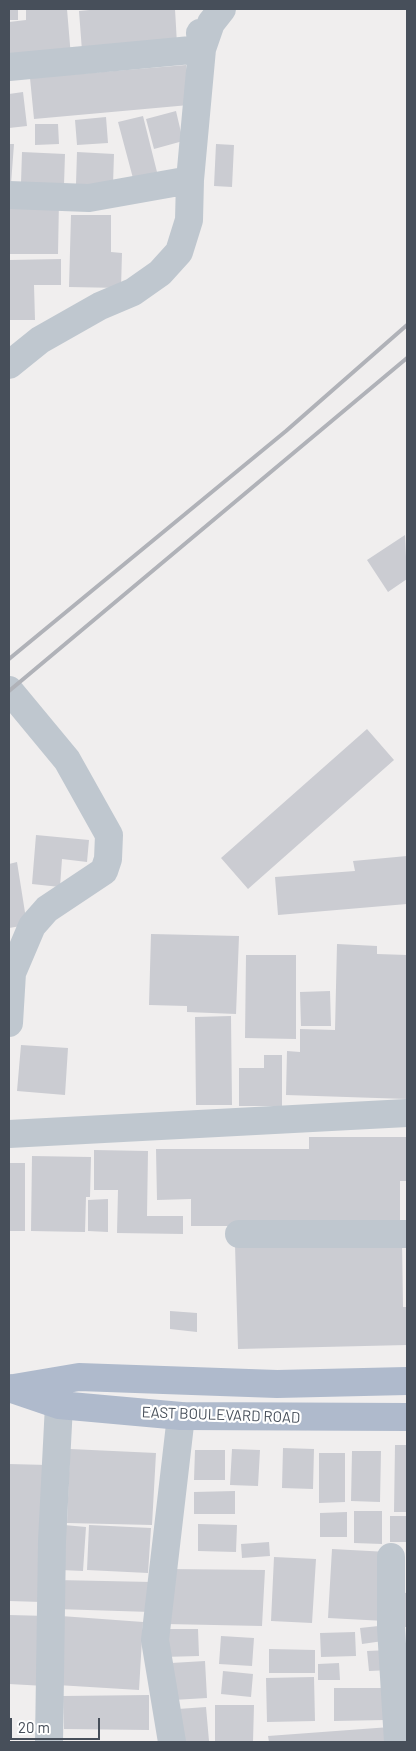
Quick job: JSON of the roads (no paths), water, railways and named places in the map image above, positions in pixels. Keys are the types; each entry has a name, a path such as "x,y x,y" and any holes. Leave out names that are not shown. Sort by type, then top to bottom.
{"main road":[{"path":"11,1388 79,1377 277,1384 407,1381"},
{"name":"EAST BOULEVARD ROAD","path":"11,1388 59,1405 181,1416 407,1417"}],"street":[{"path":"9,365 40,340 100,306 133,292 160,273 179,252 189,220 190,180 202,49 198,9"},
{"path":"202,49 211,23 222,9"},
{"path":"9,68 202,49"},
{"path":"9,195 89,198 190,180"},
{"path":"9,690 67,760 110,837 110,845 104,871 46,909 32,926 12,973 9,1023"},
{"path":"9,1134 407,1114"},
{"path":"239,1234 407,1234"},
{"path":"49,1742 52,1541 59,1405"},
{"path":"172,1742 156,1650 156,1634 181,1416"},
{"path":"391,1557 391,1628 398,1742"}],"railway":[{"path":"9,659 286,431 407,325"},
{"path":"9,691 407,358"}]}
